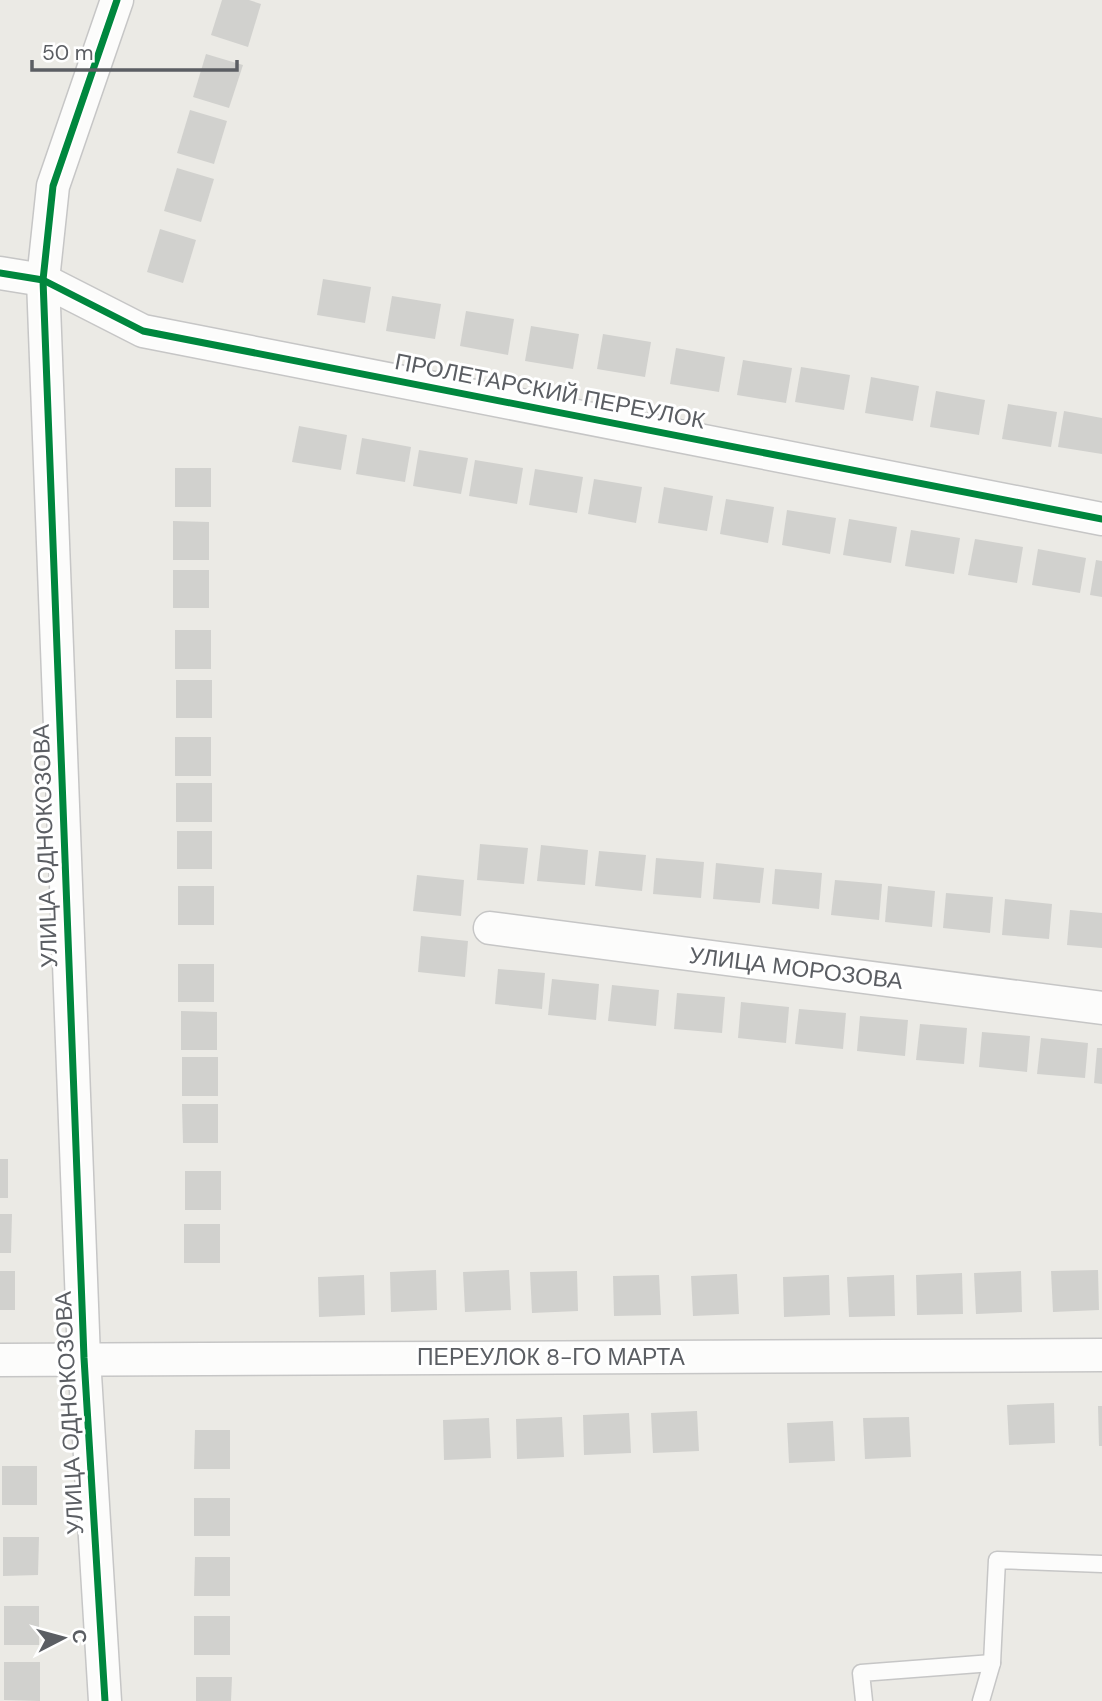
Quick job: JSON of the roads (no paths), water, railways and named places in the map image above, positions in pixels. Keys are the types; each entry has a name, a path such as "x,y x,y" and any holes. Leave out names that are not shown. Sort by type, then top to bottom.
{"street":[{"name":"УЛИЦА ОДНОКОЗОВА","path":"105,1701 84,1358 43,280 53,186 117,0"},
{"name":"ПРОЛЕТАРСКИЙ ПЕРЕУЛОК","path":"0,273 43,280 143,331 1102,519"},
{"name":"УЛИЦА МОРОЗОВА","path":"491,928 1102,1008"},
{"name":"ПЕРЕУЛОК 8-ГО МАРТА","path":"0,1360 1102,1355"}],"lane":[{"path":"981,1701 992,1663 997,1560 1102,1564"},
{"path":"864,1701 861,1673 992,1663"}]}
